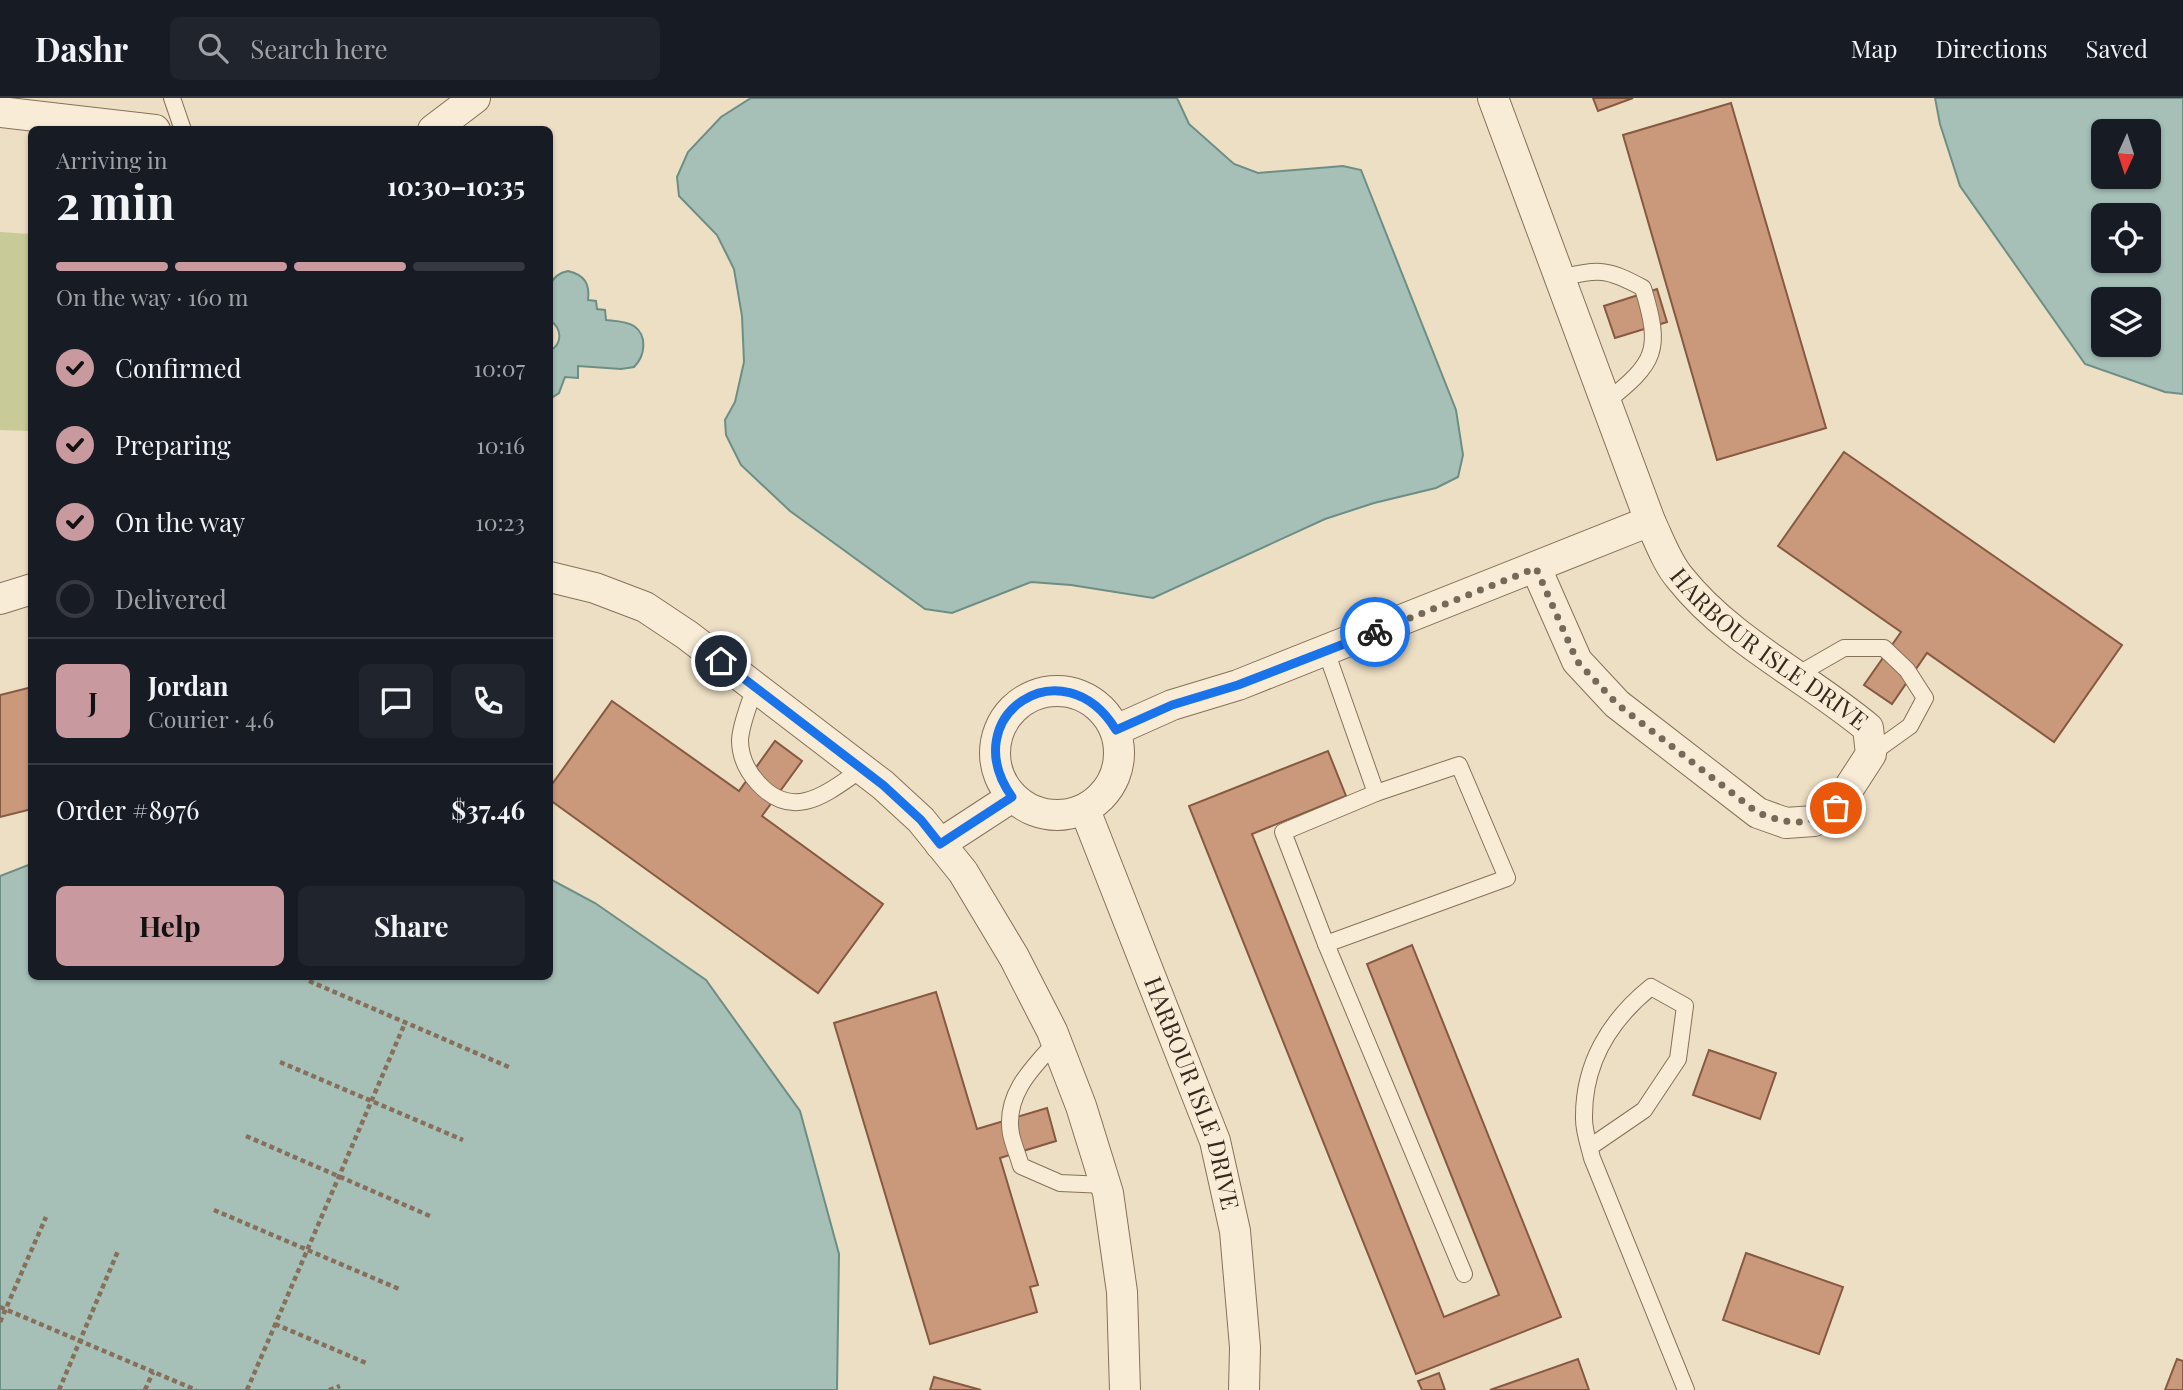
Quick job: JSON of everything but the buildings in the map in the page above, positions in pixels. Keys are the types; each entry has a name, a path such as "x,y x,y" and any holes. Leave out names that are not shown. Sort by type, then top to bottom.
{"street":[{"path":"438,126 475,98"},
{"name":"HARBOUR ISLE DRIVE","path":"1493,98 1650,522 1678,576 1706,607 1847,710 1868,729 1871,754 1836,808 1814,821 1786,823 1758,813 1617,704 1577,661 1536,568"},
{"path":"0,112 43,107 136,126"},
{"path":"1116,730 1172,705 1238,685 1650,522"},
{"path":"553,578 595,588 645,607 687,635 883,785 921,820 963,872 1014,957 1056,1042 1081,1106 1105,1185 1122,1292 1125,1390"},
{"path":"0,599 28,590"},
{"path":"1051,690 1072,691 1090,699 1105,713 1116,730 1120,748 1119,767 1112,784 1100,799 1085,810 1066,815 1046,815 1028,808 1012,797 1000,780 995,761 995,741 1002,722 1015,707 1031,695 1051,690"},
{"path":"940,844 1012,797"},
{"name":"HARBOUR ISLE DRIVE","path":"1085,810 1215,1141 1234,1231 1245,1347 1244,1390"}],"lane":[{"path":"172,98 182,126"},
{"path":"1560,278 1594,271 1617,274 1643,288 1652,317 1654,348 1637,377 1605,402"},
{"path":"1797,675 1844,648 1884,648 1908,670 1925,698 1910,726 1871,754"},
{"path":"1326,651 1376,793"},
{"path":"755,687 740,739 745,769 765,790 788,803 820,798 862,769"},
{"path":"1326,944 1507,878 1459,765 1376,793 1283,832 1326,944 1464,1274"},
{"path":"1590,1147 1644,1110 1678,1059 1685,1006 1651,987 1628,1006 1606,1034 1589,1077 1584,1120 1592,1157 1686,1390"},
{"path":"1056,1042 1022,1078 1012,1107 1010,1132 1021,1166 1060,1182 1105,1185"}],"path":[{"path":"309,981 511,1068"},
{"path":"247,1390 405,1023"},
{"path":"280,1062 463,1140"},
{"path":"246,1136 430,1216"},
{"path":"214,1210 399,1289"},
{"path":"0,1322 46,1217"},
{"path":"59,1390 118,1251"},
{"path":"0,1307 196,1390"},
{"path":"275,1324 366,1363"},
{"path":"145,1390 153,1372"},
{"path":"329,1390 340,1386"}],"green space":[{"path":"0,232 28,234 28,431 0,430"}],"water":[{"path":"751,98 1177,98 1189,124 1234,164 1258,173 1343,166 1361,170 1456,410 1463,455 1458,477 1436,488 1374,503 1325,519 1153,598 1071,585 1031,582 952,613 925,609 790,511 741,465 726,435 725,420 735,402 744,362 742,316 734,269 717,235 679,196 677,177 688,152 721,117"},
{"path":"1935,98 2183,98 2183,394 2165,392 2085,364 1960,186 1940,124"},
{"path":"568,271 579,275 585,281 588,300 596,301 597,309 605,310 606,320 634,326 643,340 643,352 634,367 621,369 578,366 578,378 565,377 559,393 553,397 553,349 559,340 559,332 553,323 553,280"},
{"path":"28,865 28,980 553,980 553,881 595,903 706,980 800,1111 839,1254 837,1390 0,1390 0,876"}],"way so far":[{"path":"1375,632 1536,568 1577,661 1617,704 1758,813 1786,823 1814,821 1836,808"}],"route":[{"path":"721,661 883,785 921,820 940,844 1012,797 1000,780 995,761 995,741 1002,722 1015,707 1031,695 1051,690 1072,691 1090,699 1105,713 1116,730 1172,705 1238,685 1375,632"}]}
